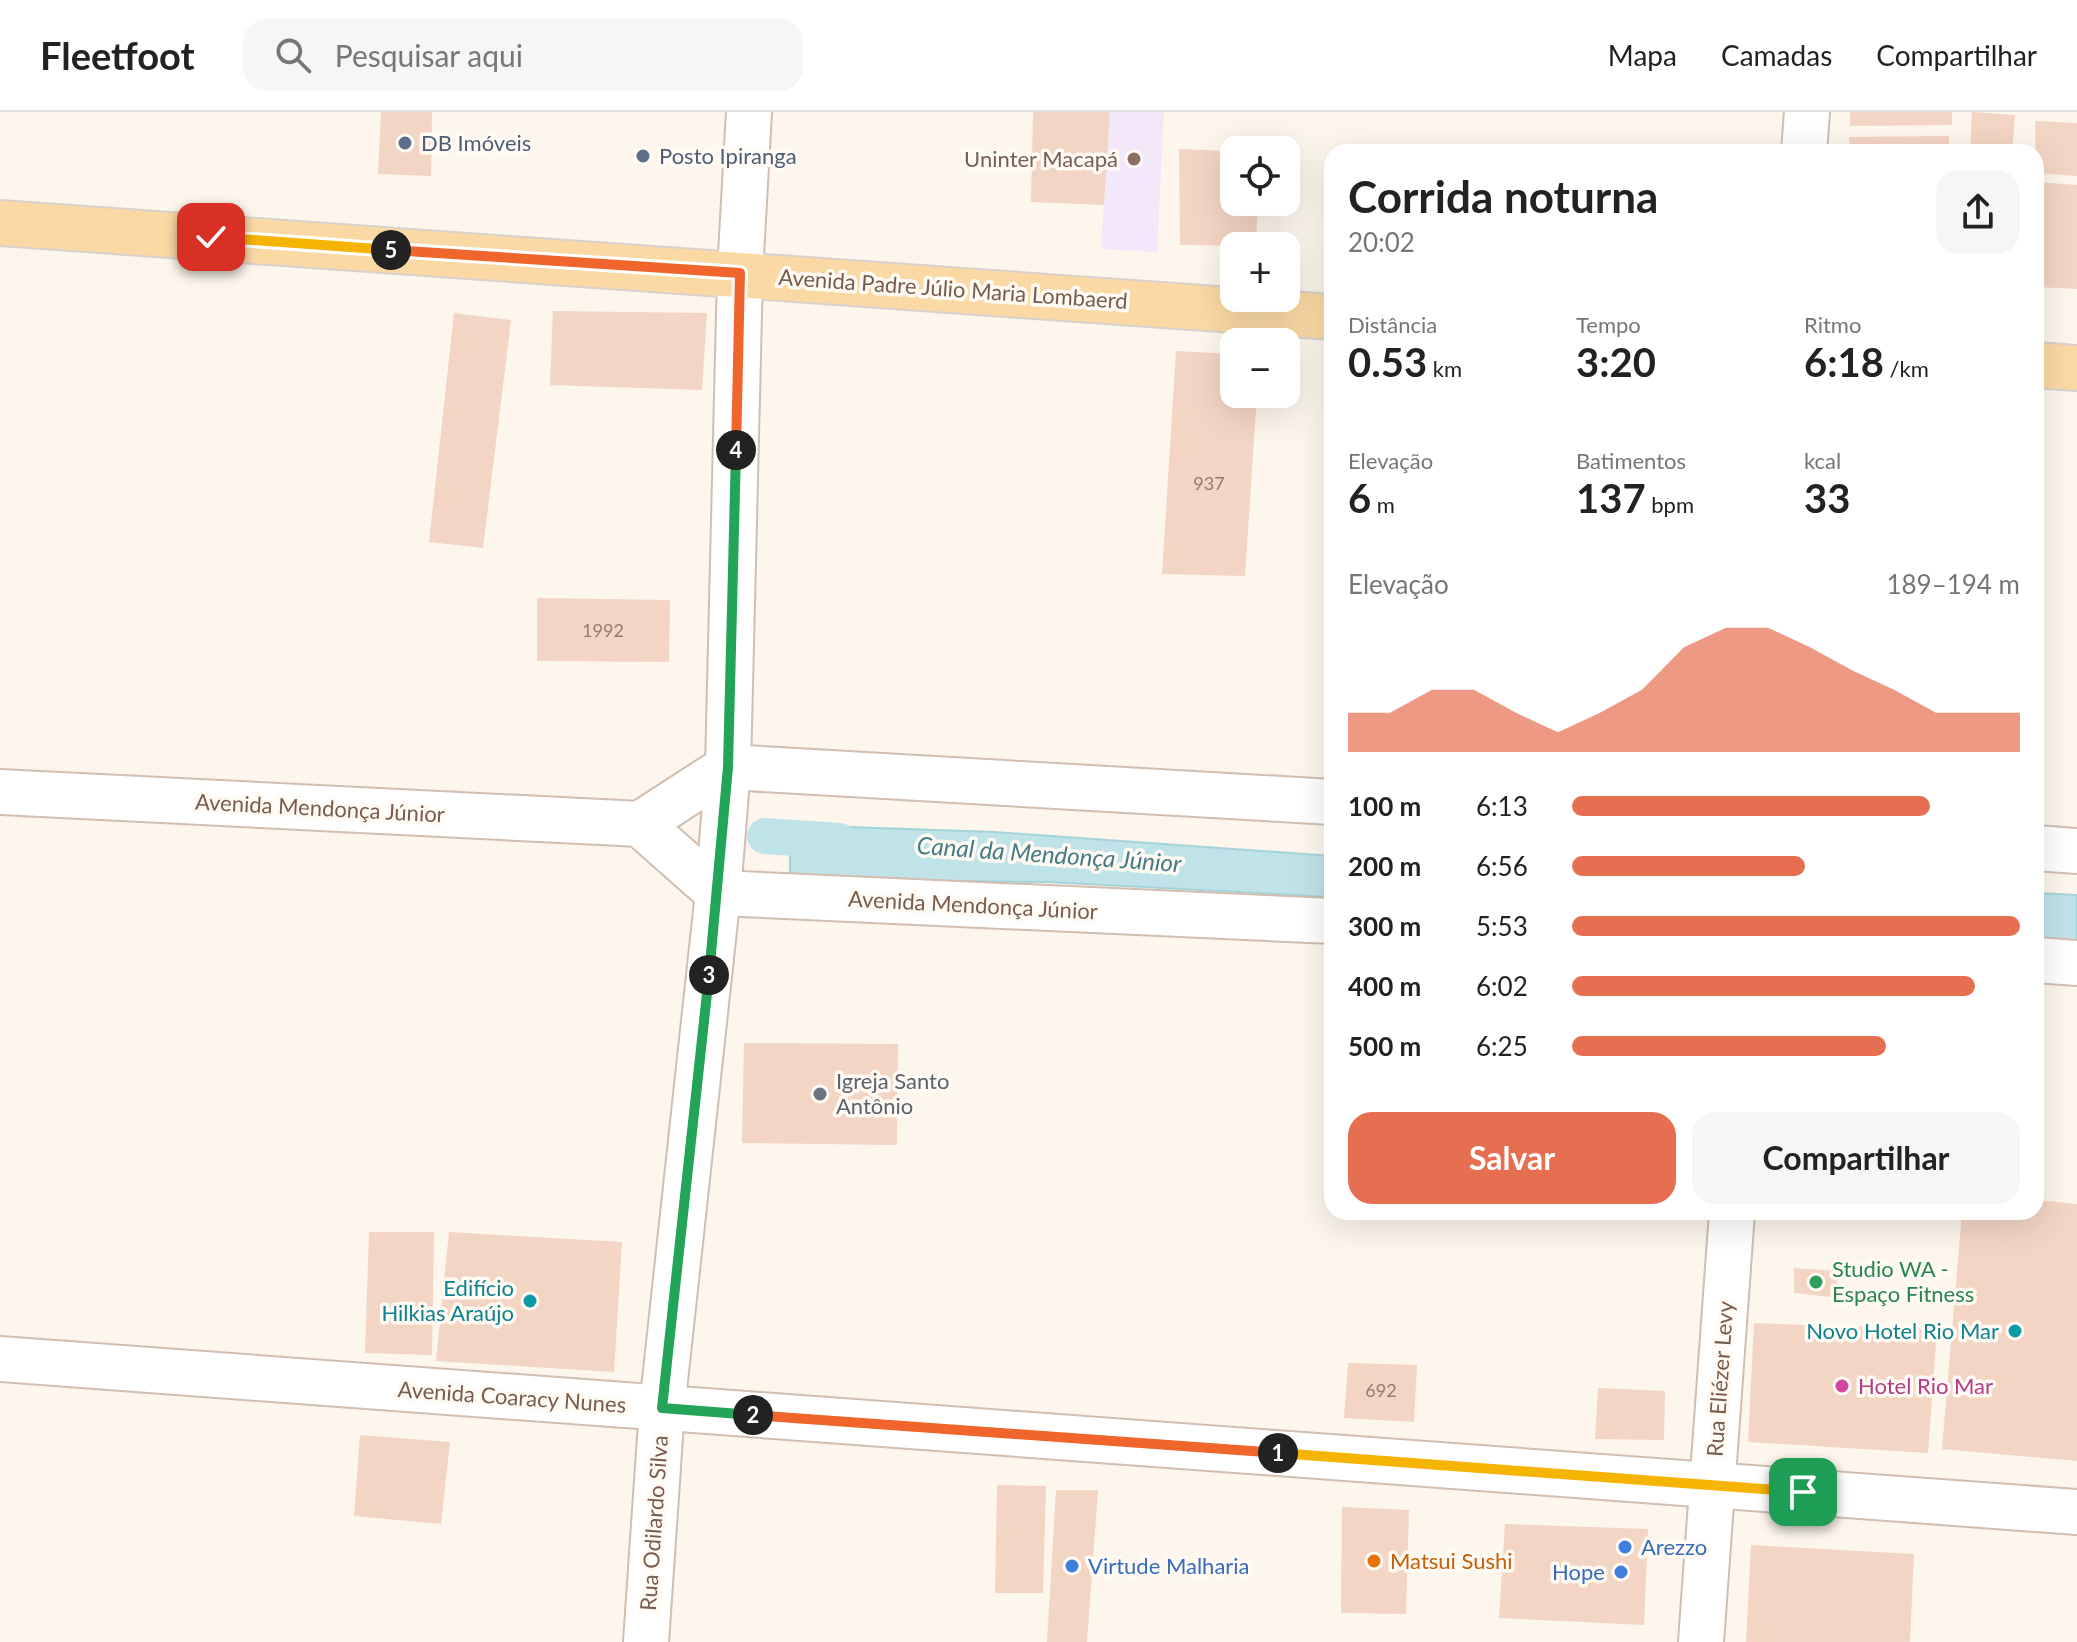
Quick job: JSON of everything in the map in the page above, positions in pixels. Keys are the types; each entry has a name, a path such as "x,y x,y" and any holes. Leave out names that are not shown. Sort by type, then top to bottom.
{"main road":[{"name":"Avenida Padre Júlio Maria Lombaerd","path":"0,223 1324,316"},
{"path":"2044,366 2077,368"}],"street":[{"name":"Rua Odilardo Silva","path":"646,1642 662,1408 718,893 728,767 740,273 749,112"},
{"path":"1805,144 1807,112"},
{"path":"718,893 640,824 728,767 1324,802"},
{"name":"Avenida Mendonça Júnior","path":"0,792 640,824"},
{"path":"2044,849 2077,851"},
{"name":"Avenida Mendonça Júnior","path":"718,893 1324,921"},
{"path":"2044,961 2077,963"},
{"name":"Rua Eliézer Levy","path":"1701,1642 1731,1220"},
{"name":"Avenida Coaracy Nunes","path":"0,1359 2077,1512"}],"shaded area":[{"name":"Uninter Macapá","path":"1110,112 1164,112 1157,252 1101,249"}],"water":[{"path":"790,825 995,832 1324,855 1324,897 1048,882 790,879"},
{"path":"2044,893 2077,895 2077,953 2044,951"}],"building":[{"name":"DB Imóveis","path":"381,112 432,112 431,176 378,174"},
{"path":"1033,112 1110,112 1104,205 1031,202"},
{"path":"1850,112 1952,112 1952,125 1850,126"},
{"path":"1972,112 2015,115 2013,144 1970,144"},
{"path":"2035,121 2077,123 2077,176 2044,174 2044,144 2035,144"},
{"path":"1949,136 1949,144 1849,144 1849,137"},
{"path":"1179,149 1220,150 1220,216 1257,216 1257,232 1220,232 1220,246 1180,245"},
{"path":"2044,183 2077,185 2077,289 2044,287"},
{"path":"553,311 707,313 702,390 550,385"},
{"path":"454,313 511,320 483,548 429,542"},
{"path":"1176,351 1220,353 1220,408 1256,408 1245,576 1162,574"},
{"path":"537,598 670,600 669,662 537,661"},
{"name":"Igreja Santo Antônio","path":"744,1043 898,1044 897,1145 742,1143"},
{"name":"Novo Hotel Rio Mar","path":"2044,1201 2077,1204 2077,1461 1942,1449 1961,1220 2044,1220"},
{"path":"369,1232 434,1232 432,1355 365,1353"},
{"name":"Edifício Hilkias Araújo","path":"449,1232 622,1242 614,1372 436,1361"},
{"name":"Studio WA - Espaço Fitness","path":"1794,1268 1835,1271 1840,1298 1794,1293"},
{"name":"Hotel Rio Mar","path":"1754,1323 1937,1330 1928,1453 1748,1442"},
{"path":"1348,1363 1417,1365 1414,1422 1344,1418"},
{"path":"1598,1388 1665,1391 1664,1440 1595,1439"},
{"path":"360,1435 450,1442 441,1524 354,1516"},
{"path":"997,1485 1046,1486 1043,1593 995,1593"},
{"name":"Virtude Malharia","path":"1056,1490 1098,1490 1087,1642 1047,1642"},
{"name":"Matsui Sushi","path":"1342,1507 1409,1510 1406,1614 1341,1613"},
{"path":"1505,1524 1648,1529 1644,1625 1499,1618"},
{"path":"1751,1545 1914,1554 1910,1642 1746,1642"}],"waterway":[{"name":"Canal da Mendonça Júnior","path":"765,836 839,841"}],"place":[{"name":"DB Imóveis","path":"405,143"},
{"name":"Posto Ipiranga","path":"643,156"},
{"name":"Uninter Macapá","path":"1134,159"},
{"name":"Igreja Santo Antônio","path":"820,1094"},
{"name":"Studio WA - Espaço Fitness","path":"1816,1282"},
{"name":"Edifício Hilkias Araújo","path":"530,1301"},
{"name":"Novo Hotel Rio Mar","path":"2015,1331"},
{"name":"Hotel Rio Mar","path":"1842,1386"},
{"name":"Arezzo","path":"1625,1547"},
{"name":"Matsui Sushi","path":"1374,1561"},
{"name":"Virtude Malharia","path":"1072,1566"},
{"name":"Hope","path":"1621,1572"}],"route":[{"path":"211,237 740,273 728,767 718,893 662,1408 1803,1492"}]}
